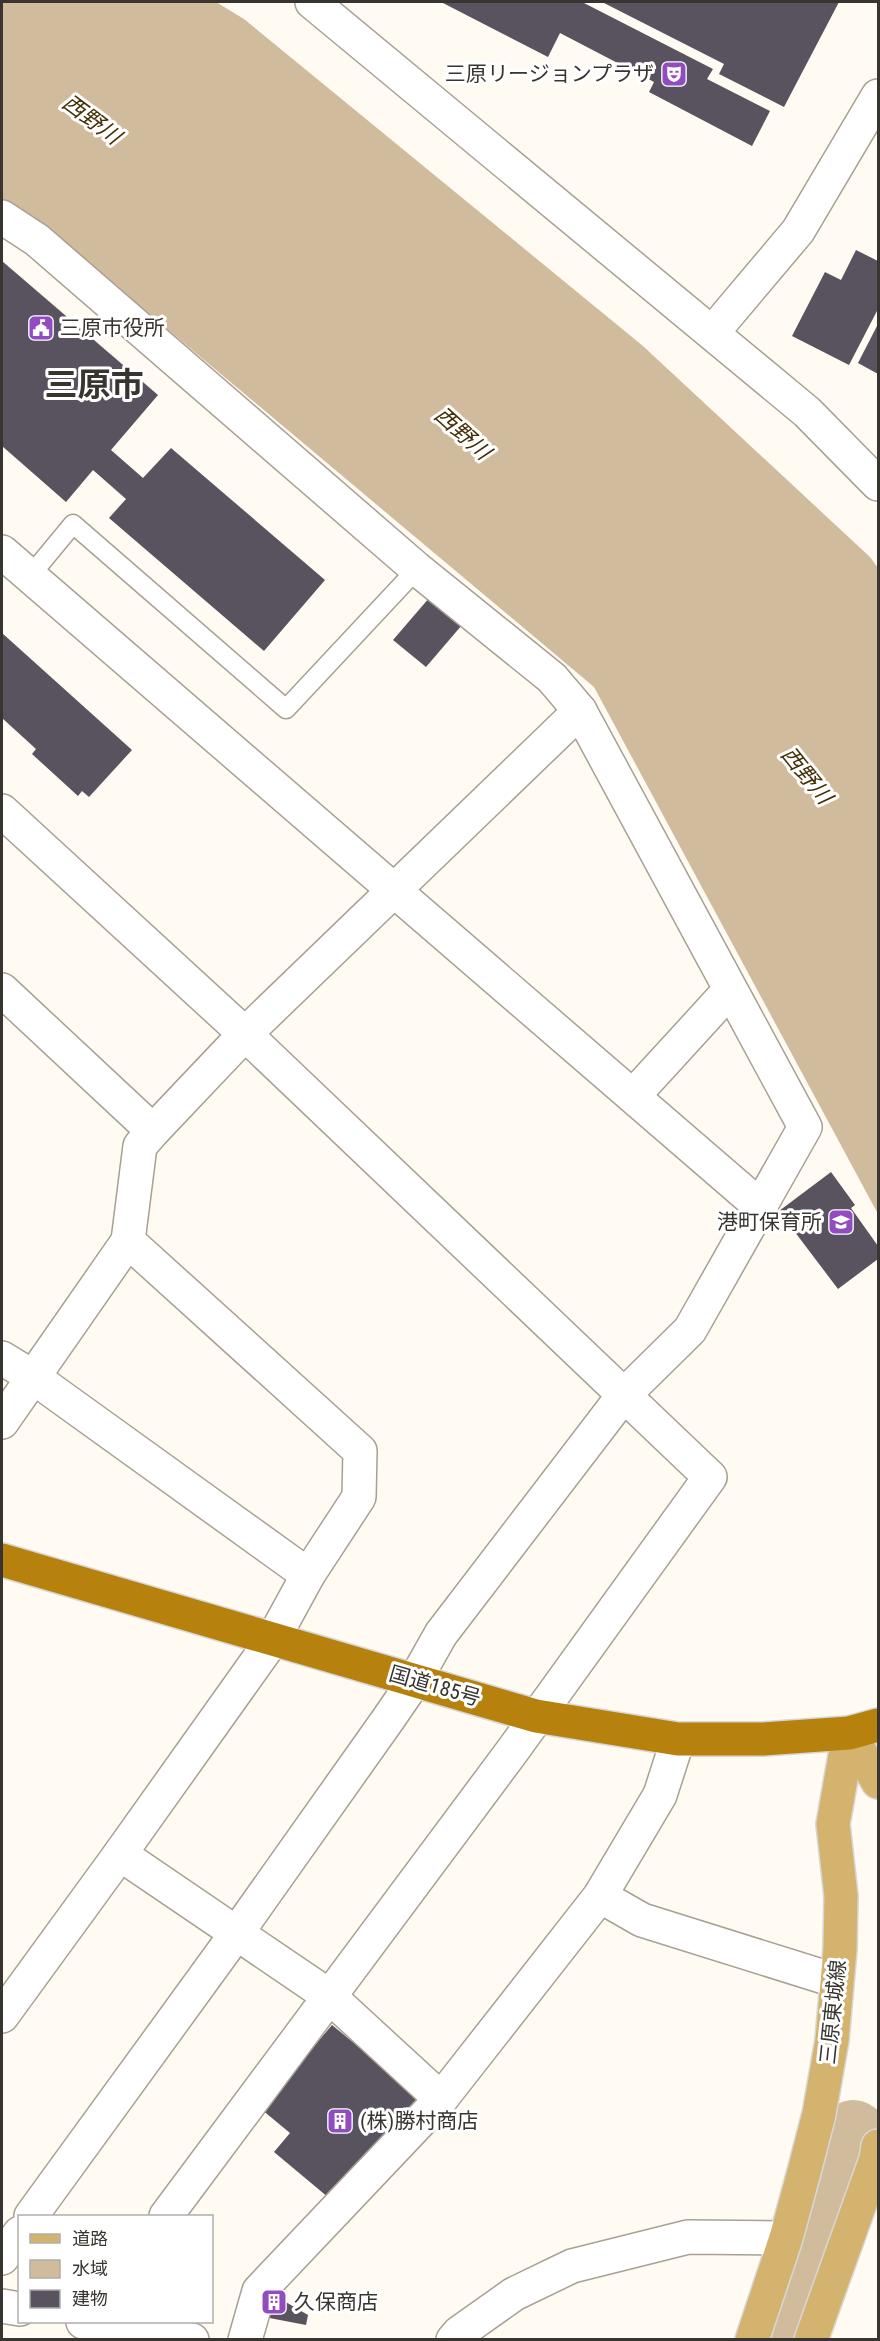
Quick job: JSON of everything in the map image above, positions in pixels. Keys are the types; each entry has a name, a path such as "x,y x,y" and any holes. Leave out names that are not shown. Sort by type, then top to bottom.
{"highway":[{"name":"国道185号","path":"2,1560 536,1716 678,1739 763,1739 864,1729"}],"main road":[{"path":"864,1729 879,1782"},
{"name":"三原東城線","path":"752,2340 786,2238 819,2114 832,2040 837,1981 841,1896 833,1824 864,1729"},
{"path":"811,2340 878,2155"}],"street":[{"path":"312,2 807,412 879,484"},
{"path":"712,333 798,231 879,96"},
{"path":"2,217 37,240 417,569 552,678 580,711 805,1127 690,1330 623,1396 441,1634 415,1680 33,2215"},
{"path":"2,552 761,1207"},
{"path":"2,1422 128,1240 140,1146 245,1034 580,711"},
{"path":"2,811 245,1034 710,1477 513,1750 328,1995 167,2215"},
{"path":"2,990 153,1131"},
{"path":"633,1096 730,990"},
{"path":"2,2016 273,1639 308,1575 359,1497 360,1451 128,1240"},
{"path":"2,1358 33,1377 308,1575"},
{"path":"245,2340 259,2291 441,2099 600,1896 660,1795 678,1739"},
{"path":"120,1854 328,1995 441,2099"},
{"path":"600,1896 642,1920 837,1981"},
{"path":"2,2258 18,2236"},
{"path":"453,2340 459,2333 514,2294 572,2266 688,2237 786,2238"},
{"path":"2,2306 18,2309"},
{"path":"96,2323 192,2340"}],"lane":[{"path":"30,576 73,524 286,708 417,569"}],"water":[{"name":"西野川","path":"2,2 216,2 244,19 643,346 870,557 878,568 878,1214 594,687 48,229 2,200"}],"building":[{"name":"三原リージョンプラザ","path":"441,2 582,2 713,69 707,79 770,111 752,146 649,92 654,82 560,33 548,57"},
{"path":"602,2 839,2 784,107 719,74 724,64"},
{"path":"856,250 878,261 878,309 849,365 792,336 825,272 841,280"},
{"path":"2,261 158,395 111,450 143,478 171,448 325,580 264,651 109,518 126,499 93,470 66,502 2,446"},
{"path":"878,324 878,374 858,363"},
{"path":"430,597 462,625 426,667 393,640"},
{"path":"2,633 132,750 89,797 82,791 78,796 32,754 36,749 2,718"},
{"path":"831,1172 855,1205 851,1208 878,1246 878,1259 838,1289 779,1211"},
{"name":"(株)勝村商店","path":"332,2025 422,2099 335,2203 274,2152 290,2133 261,2109"},
{"name":"久保商店","path":"265,2290 308,2315 306,2325 259,2316"}],"waterway":[{"path":"795,2321 853,2134"}],"place":[{"name":"三原リージョンプラザ","path":"674,74"},
{"name":"三原市役所","path":"41,328"},
{"name":"港町保育所","path":"841,1222"},
{"name":"(株)勝村商店","path":"340,2121"},
{"name":"久保商店","path":"274,2302"}],"district":[{"name":"三原市","path":"94,384"}]}
